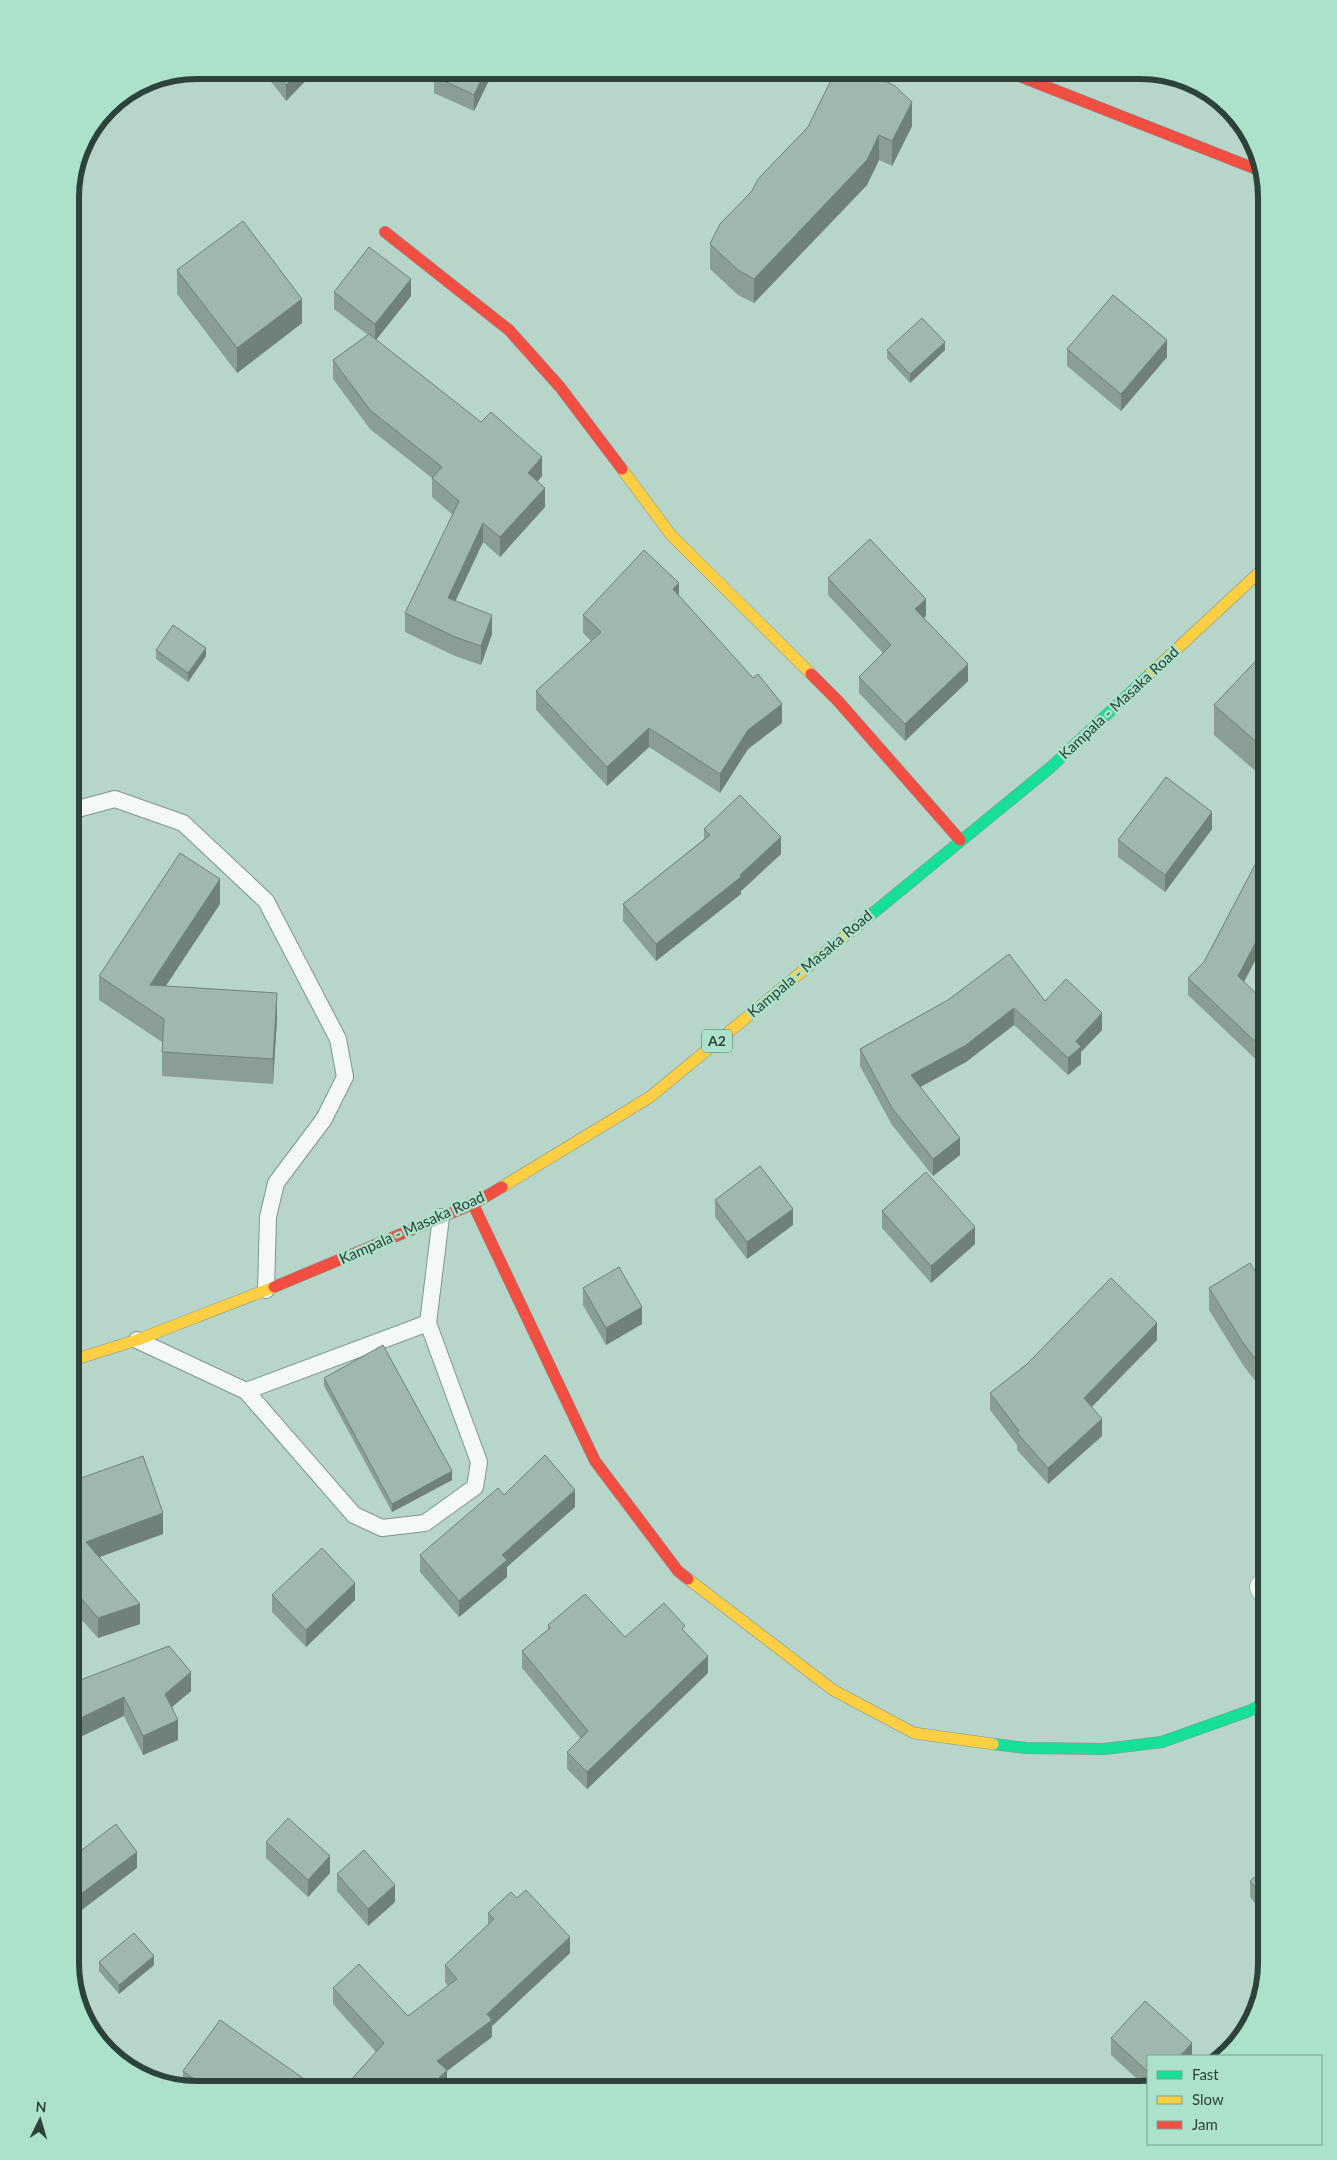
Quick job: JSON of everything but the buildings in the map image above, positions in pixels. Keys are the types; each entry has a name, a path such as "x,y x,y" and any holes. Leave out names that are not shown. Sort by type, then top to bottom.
{"street":[{"path":"1027,79 1254,167"},
{"path":"385,232 509,330 560,387 671,534 838,701 960,840"},
{"name":"Kampala - Masaka Road","path":"79,1359 138,1340 266,1290 474,1204 650,1097 1051,767 1258,573"},
{"path":"474,1204 595,1461 678,1571 833,1690 914,1733 1026,1748 1104,1749 1162,1742 1258,1705"}],"lane":[{"path":"79,809 115,799 183,822 266,901 338,1039 345,1077 324,1119 276,1183 268,1217 266,1290"},
{"path":"138,1340 246,1391 354,1515 382,1528 425,1523 475,1487 479,1462 428,1323 441,1217"},
{"path":"246,1391 428,1323"}],"traffic: fast":[{"path":"850,932 1051,767 1151,673"},
{"path":"993,1744 1026,1748 1104,1749 1162,1742 1258,1706"}],"traffic: slow":[{"path":"622,469 671,535 811,674"},
{"path":"1151,673 1258,573"},
{"path":"502,1187 650,1097 850,932"},
{"path":"79,1358 137,1340 274,1287"},
{"path":"688,1579 833,1690 914,1733 993,1744"}],"traffic: jam":[{"path":"1027,79 1255,168"},
{"path":"385,232 509,330 560,387 622,469"},
{"path":"811,674 838,701 960,840"},
{"path":"274,1287 473,1204 502,1187"},
{"path":"473,1204 595,1461 678,1571 688,1579"}]}
